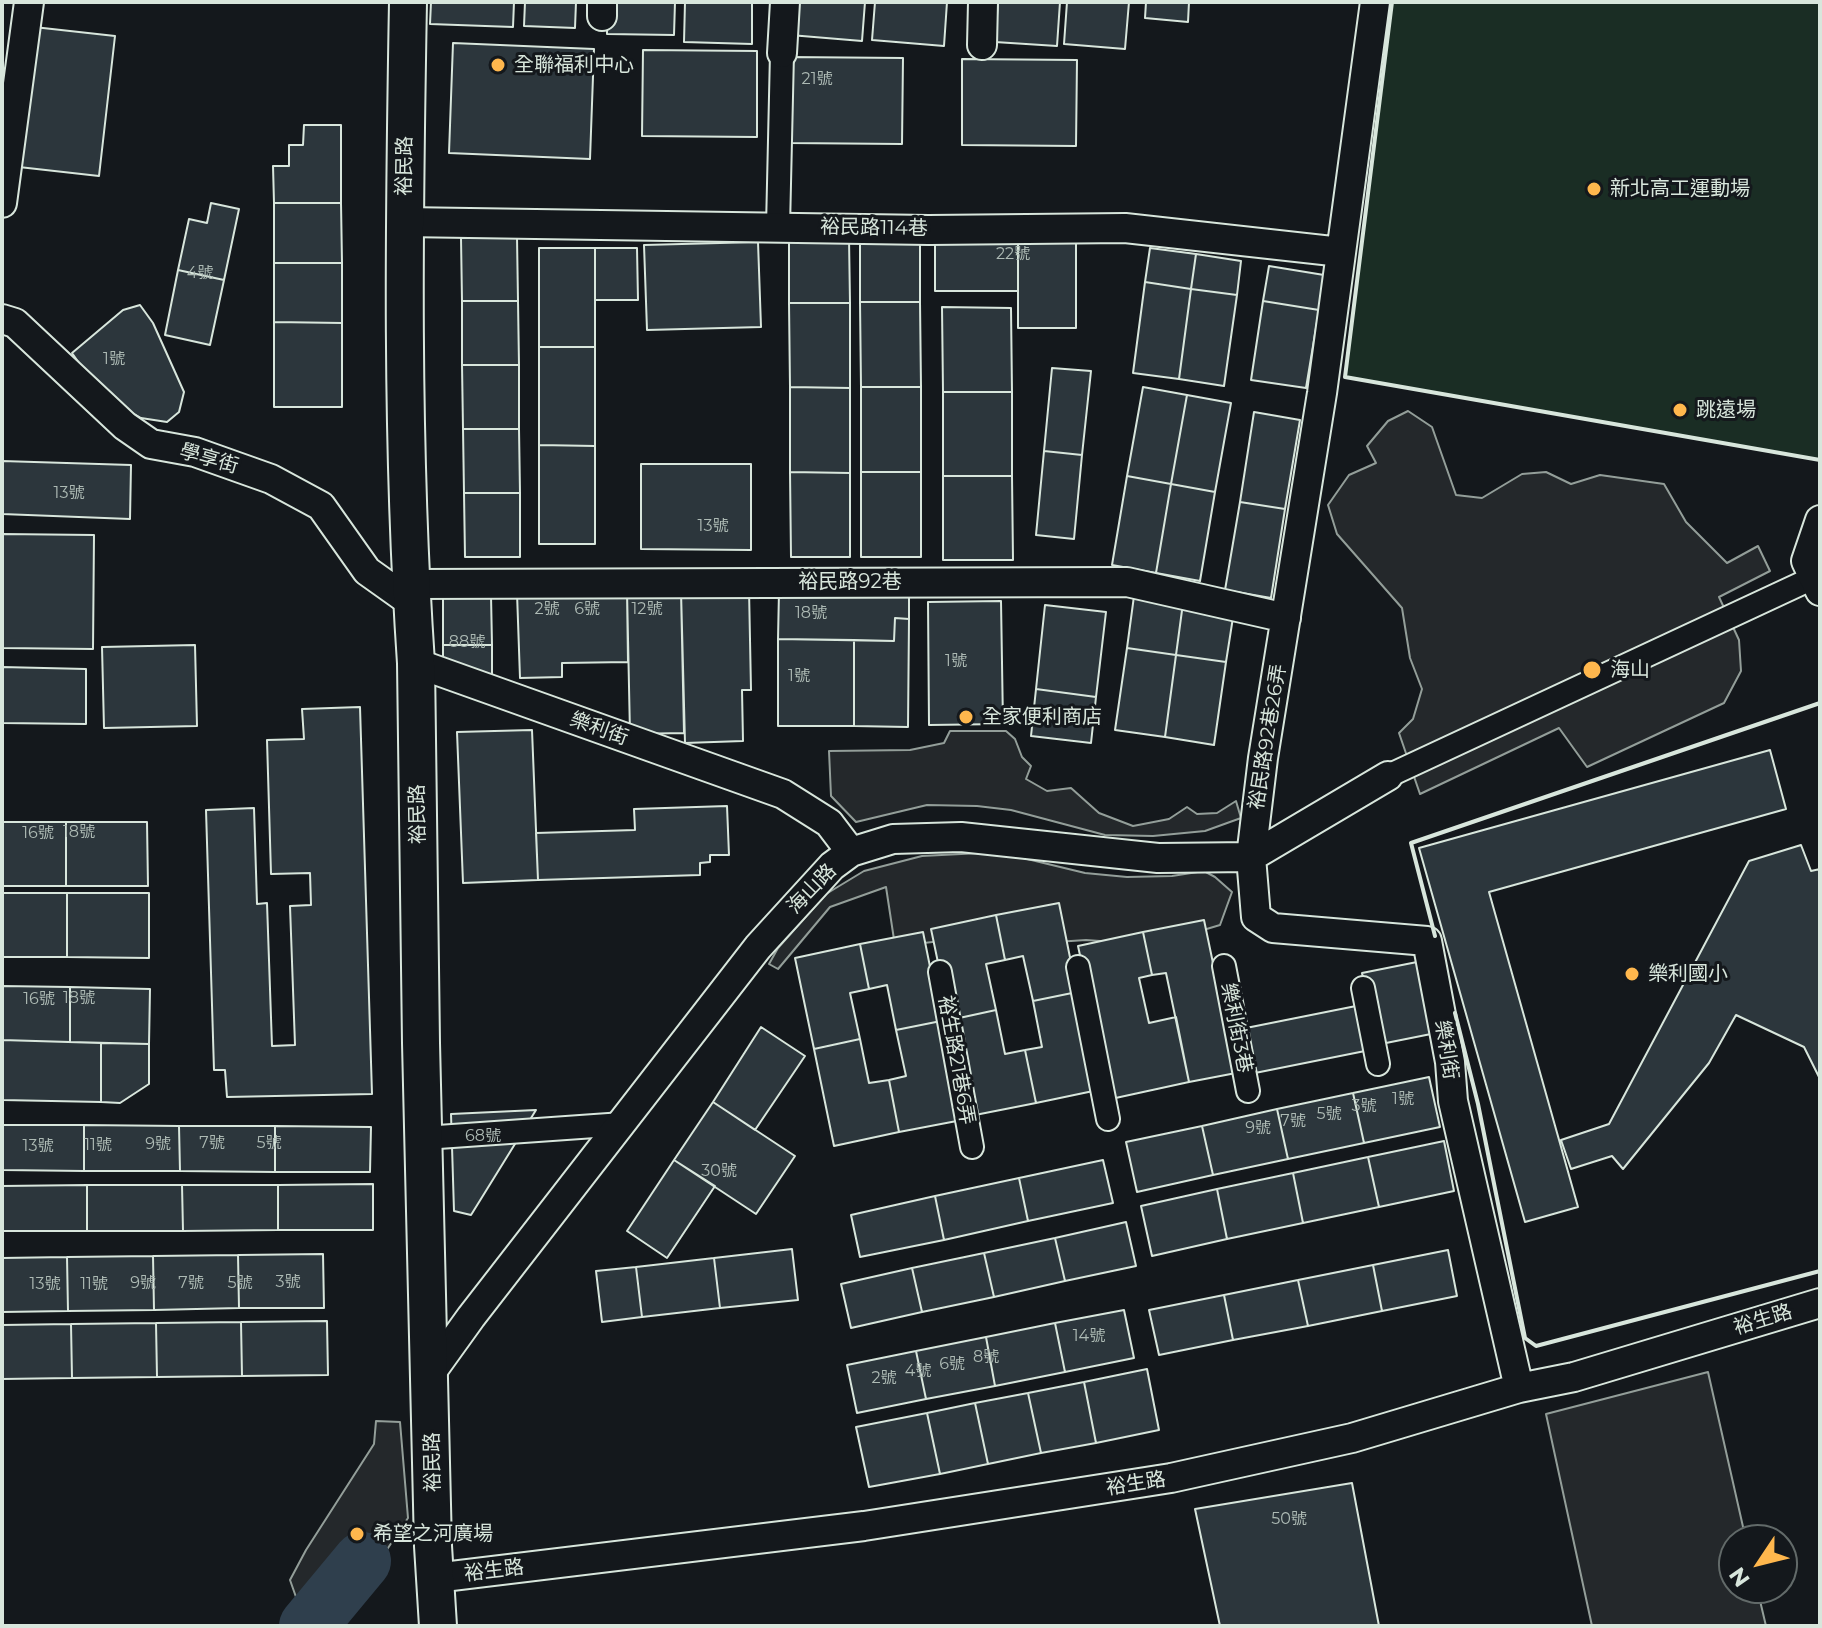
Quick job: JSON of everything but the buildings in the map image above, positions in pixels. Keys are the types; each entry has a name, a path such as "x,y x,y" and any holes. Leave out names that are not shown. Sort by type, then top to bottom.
{"street":[{"path":"2,203 29,2"},
{"name":"裕民路","path":"408,2 404,222 438,1626"},
{"path":"778,227 785,2"},
{"path":"982,45 983,2"},
{"name":"裕民路92巷26弄","path":"1251,857 1263,758 1322,393 1375,2"},
{"name":"裕民路114巷","path":"404,222 929,230 1125,228 1341,252"},
{"name":"學享街","path":"2,319 15,323 125,426 151,444 195,452 271,479 321,506 367,571 411,594"},
{"path":"1388,776 1817,585 1806,561 1820,520"},
{"name":"裕民路92巷","path":"411,594 1127,582 1286,618"},
{"name":"樂利街","path":"416,663 783,794 829,823 851,852"},
{"name":"海山路","path":"430,1374 758,947 824,874 851,852 893,839 961,837 1158,858 1251,857 1388,776"},
{"name":"樂利街","path":"1251,857 1256,917 1273,928 1427,941 1450,1062 1453,1101 1519,1388"},
{"name":"樂利街3巷","path":"1224,966 1248,1091"},
{"path":"1078,967 1108,1119"},
{"name":"裕生路21巷6弄","path":"940,972 972,1147"},
{"path":"1363,988 1378,1064"},
{"path":"424,1138 623,1124"},
{"name":"裕生路","path":"435,1578 864,1526 1171,1478 1352,1438 1519,1388 1574,1377 1820,1303"}],"green space":[{"name":"新北高工運動場","path":"1392,2 1820,2 1820,460 1345,377"}],"shaded area":[{"path":"1408,411 1432,427 1456,495 1482,498 1522,474 1546,472 1571,484 1600,475 1664,484 1686,522 1727,563 1758,546 1770,571 1719,597 1739,640 1741,671 1724,703 1587,767 1559,728 1420,794 1399,733 1413,719 1422,689 1410,658 1402,608 1337,534 1328,505 1349,475 1376,463 1367,446 1388,421"},
{"path":"950,731 1006,731 1015,739 1022,757 1031,766 1026,779 1047,791 1071,788 1099,813 1133,826 1169,819 1187,807 1197,814 1217,813 1236,801 1241,818 1205,831 1153,836 1105,835 1011,810 977,806 927,805 856,822 831,796 829,751 910,750 944,743"},
{"path":"981,853 1023,858 1085,873 1127,877 1172,876 1204,871 1232,892 1220,925 1200,931 1114,942 980,937 895,946 886,887 830,907 778,969 769,964 778,948 826,894 864,871 922,856"},
{"path":"1708,1372 1742,1524 1718,1524 1718,1604 1761,1604 1766,1626 1592,1626 1546,1414"},
{"name":"希望之河廣場","path":"376,1421 400,1422 408,1518 344,1614 331,1617 319,1615 296,1597 290,1580 374,1444"}],"waterway":[{"path":"308,1626 362,1561"}],"wall":[{"path":"1392,2 1345,377 1820,460"},
{"path":"1435,936 1411,843 1820,703"},
{"path":"1455,1013 1478,1104 1525,1338 1536,1346 1820,1271"}],"place":[{"name":"全聯福利中心","path":"498,65"},
{"name":"新北高工運動場","path":"1594,189"},
{"name":"跳遠場","path":"1680,410"},
{"name":"海山","path":"1592,670"},
{"name":"全家便利商店","path":"966,717"},
{"name":"樂利國小","path":"1632,974"},
{"name":"希望之河廣場","path":"357,1534"}]}
